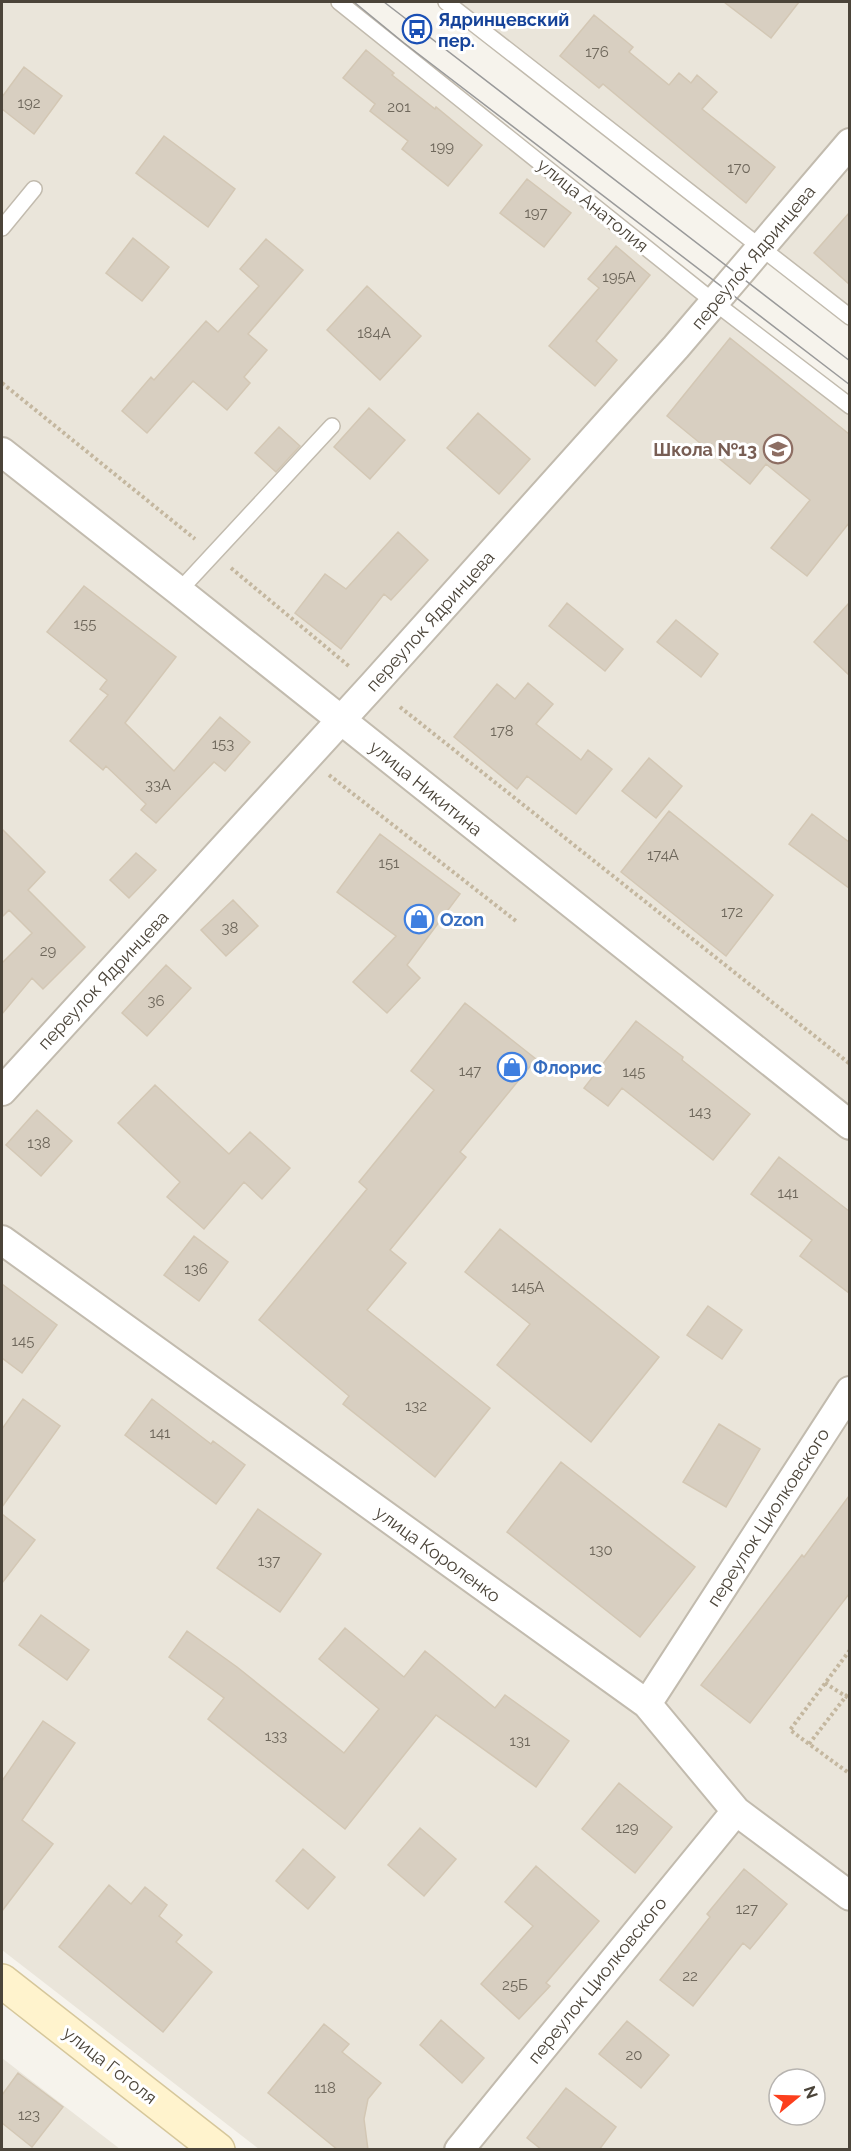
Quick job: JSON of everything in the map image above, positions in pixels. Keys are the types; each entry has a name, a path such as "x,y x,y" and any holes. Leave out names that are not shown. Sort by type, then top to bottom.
{"street":[{"name":"переулок Ядринцева","path":"2,1091 676,347 849,143"},
{"name":"улица Никитина","path":"2,452 849,1125"},
{"name":"улица Короленко","path":"2,1240 647,1704 736,1811 849,1896"},
{"name":"переулок Циолковского","path":"647,1704 849,1391"},
{"name":"переулок Циолковского","path":"459,2150 736,1811"},
{"name":"улица Гоголя","path":"2,1981 219,2150"}],"lane":[{"name":"улица Анатолия","path":"339,2 714,302 849,406"},
{"path":"446,2 849,317"},
{"path":"2,228 34,189"},
{"path":"179,591 332,426"}],"path":[{"path":"2,383 353,669"},
{"path":"400,707 849,1064"},
{"path":"329,774 516,921"},
{"path":"849,1650 790,1730 847,1772 849,1766"},
{"path":"825,1683 848,1698"},
{"path":"809,1744 848,1698 849,1691"}],"shaded area":[{"path":"2,2 328,2 564,191 849,414 849,2149 259,2149 2,1950"},
{"path":"448,2 849,2 849,319"},
{"path":"2,2058 120,2149 2,2149"}],"building":[{"path":"724,2 799,2 771,38"},
{"path":"594,15 633,47 629,52 669,85 679,73 691,83 697,75 717,92 702,109 775,167 746,203 603,84 599,88 560,56"},
{"path":"366,50 394,73 392,75 482,145 448,186 402,149 408,141 370,111 375,104 343,78"},
{"path":"24,67 62,96 34,134 2,109 2,97"},
{"path":"164,136 235,189 208,227 136,173"},
{"path":"527,179 571,213 544,247 500,213"},
{"path":"849,213 849,284 814,253"},
{"path":"133,238 169,267 142,301 106,273"},
{"path":"266,239 303,270 248,334 267,350 244,377 250,383 227,410 193,381 147,433 122,411 151,377 154,380 206,321 218,332 259,286 240,269"},
{"path":"616,246 650,275 596,341 617,360 595,386 549,346 599,288 588,279"},
{"path":"367,286 421,336 380,380 327,330"},
{"name":"Школа №13","path":"730,338 849,434 849,523 807,576 771,548 810,500 766,464 750,484 667,416"},
{"path":"369,408 405,440 370,479 334,447"},
{"path":"478,413 530,459 499,494 447,448"},
{"path":"279,427 300,446 276,472 255,453"},
{"path":"398,532 428,560 391,600 384,594 341,649 295,613 325,574 346,589"},
{"path":"84,586 176,657 125,723 174,771 220,717 250,742 225,771 214,762 156,823 141,810 146,804 106,766 103,770 70,741 108,695 100,689 107,680 47,632"},
{"path":"567,603 623,649 605,671 549,626"},
{"path":"849,603 849,675 814,642"},
{"path":"676,620 718,654 701,677 657,642"},
{"path":"528,683 553,704 536,724 581,760 588,750 612,769 576,814 527,776 517,789 454,737 497,684 515,699"},
{"path":"649,758 682,786 656,818 622,791"},
{"path":"669,811 773,895 726,956 621,872"},
{"path":"812,814 849,842 849,888 789,844"},
{"path":"2,829 45,872 28,890 85,947 43,989 32,978 2,1014 2,963 32,933 9,910 2,917"},
{"path":"380,834 460,894 407,965 420,978 387,1013 353,982 396,936 337,892"},
{"path":"136,853 156,870 129,898 110,880"},
{"path":"233,900 258,926 226,956 201,930"},
{"path":"166,965 191,988 147,1036 122,1013"},
{"path":"465,1003 536,1059 460,1152 466,1157 390,1250 406,1263 367,1310 490,1408 435,1477 343,1404 349,1396 259,1320 367,1189 359,1182 434,1090 411,1071"},
{"path":"636,1021 683,1057 682,1060 750,1114 713,1160 622,1088 608,1106 584,1088"},
{"path":"155,1085 229,1154 250,1132 290,1168 262,1199 244,1182 204,1229 167,1197 180,1182 118,1123"},
{"path":"37,1110 72,1141 41,1176 6,1145"},
{"path":"779,1157 849,1211 849,1293 800,1256 812,1240 751,1194"},
{"path":"500,1229 659,1357 591,1442 497,1365 530,1324 465,1272"},
{"path":"194,1236 228,1262 199,1301 164,1275"},
{"path":"2,1284 57,1325 22,1373 2,1358"},
{"path":"708,1306 742,1330 722,1359 687,1335"},
{"path":"23,1399 60,1426 2,1507 2,1429"},
{"path":"152,1399 211,1444 213,1441 245,1465 216,1504 125,1435"},
{"path":"719,1424 760,1449 726,1507 683,1482"},
{"path":"561,1462 695,1567 640,1637 507,1532"},
{"path":"849,1496 849,1594 750,1723 701,1685 802,1555 804,1557"},
{"path":"258,1509 321,1554 280,1612 217,1568"},
{"path":"2,1514 35,1540 2,1583"},
{"path":"41,1615 89,1650 67,1680 19,1645"},
{"path":"345,1628 404,1677 425,1651 495,1708 505,1695 569,1741 536,1787 436,1715 345,1829 208,1719 224,1698 169,1657 187,1631 237,1667 344,1753 379,1709 319,1659"},
{"path":"43,1721 75,1743 22,1820 53,1844 2,1911 2,1781"},
{"path":"619,1783 672,1827 635,1873 582,1829"},
{"path":"420,1828 456,1859 424,1896 388,1865"},
{"path":"303,1849 335,1877 308,1909 276,1881"},
{"path":"536,1866 599,1921 546,1983 550,1986 519,2019 481,1984 533,1926 505,1902"},
{"path":"744,1869 787,1904 750,1949 743,1943 693,2006 660,1980 710,1917 707,1914"},
{"path":"109,1885 131,1904 145,1887 167,1905 159,1916 182,1935 176,1942 212,1972 163,2032 59,1947"},
{"path":"441,2020 484,2058 462,2083 420,2045"},
{"path":"627,2021 669,2055 641,2088 599,2054"},
{"path":"324,2024 349,2044 342,2052 381,2083 368,2099 364,2119 368,2150 338,2150 268,2093"},
{"path":"18,2073 63,2107 32,2147 2,2123 2,2095"},
{"path":"566,2088 616,2127 599,2150 542,2150 527,2138"}],"tram line":[{"path":"354,2 404,43 850,385"},
{"path":"384,2 850,361"}],"place":[{"name":"Ядринцевский пер.","path":"417,29"},
{"name":"Школа №13","path":"778,449"},
{"name":"Ozon","path":"419,919"},
{"name":"Флорис","path":"512,1067"}]}
